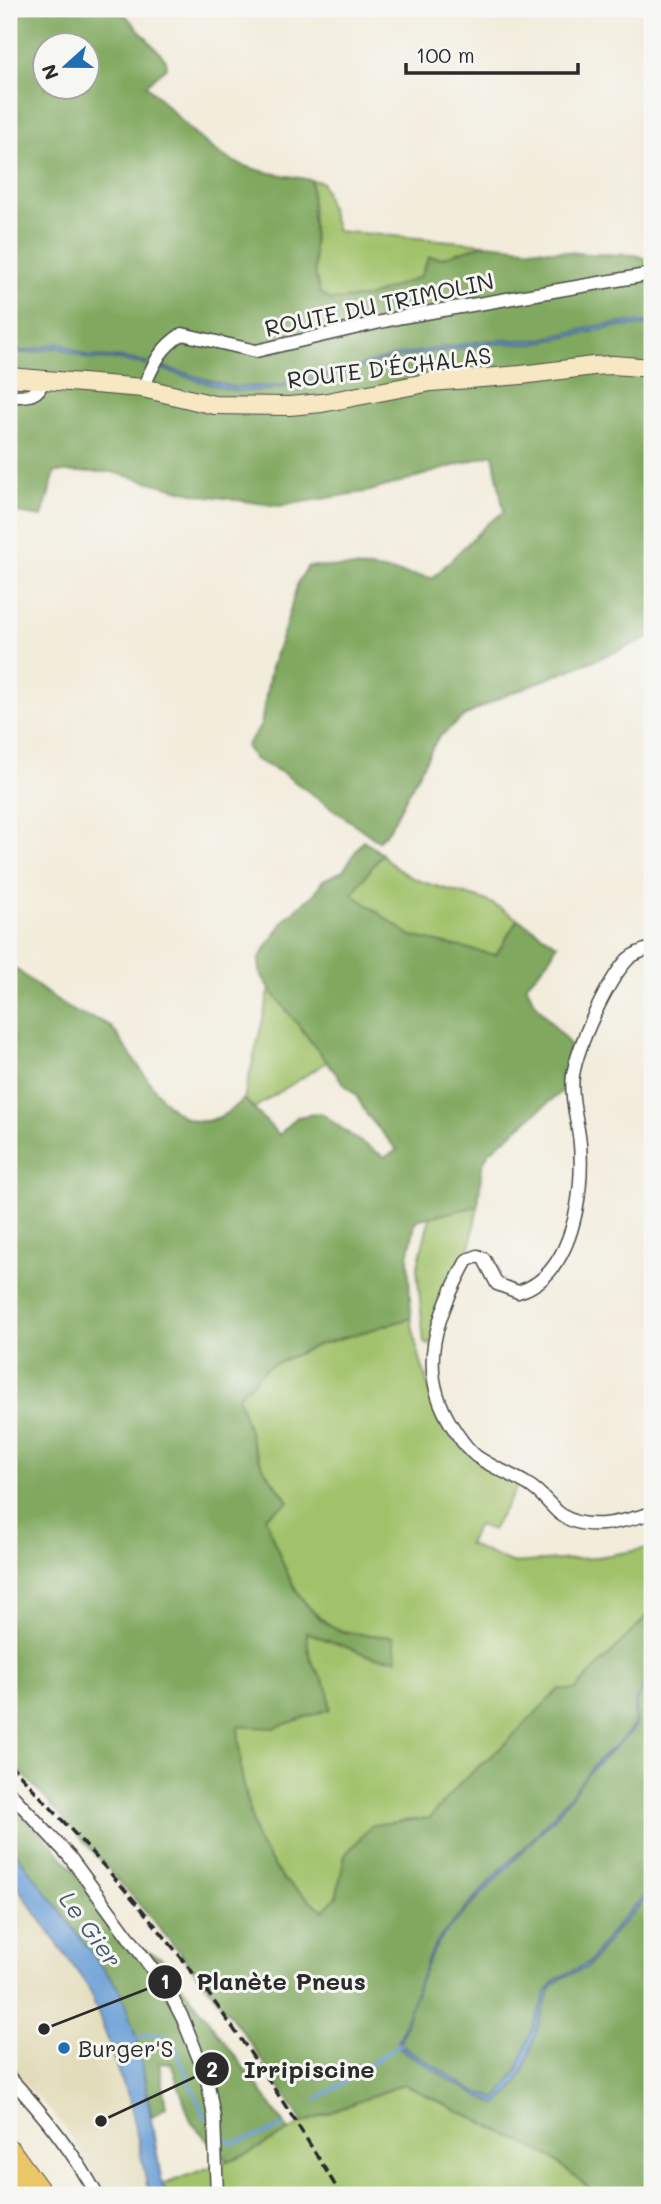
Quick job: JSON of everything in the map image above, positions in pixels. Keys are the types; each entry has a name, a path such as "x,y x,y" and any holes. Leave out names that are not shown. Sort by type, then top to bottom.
{"highway":[{"path":"9,2151 41,2195"},
{"path":"9,2182 18,2195"}],"street":[{"name":"ROUTE DU TRIMOLIN","path":"144,388 155,362 167,344 182,334 256,351 402,317 652,274"},
{"name":"ROUTE D'ÉCHALAS","path":"9,377 144,388 214,405 289,406 322,403 431,382 593,366 652,368"},
{"path":"9,396 35,394 41,389 43,380"},
{"path":"652,948 641,951 628,960 609,986 573,1074 582,1179 572,1227 561,1257 537,1284 518,1292 497,1284 484,1259 478,1256 467,1260 443,1308 432,1364 436,1396 461,1441 473,1454 530,1485 560,1514 589,1524 613,1524 652,1513"},
{"path":"9,1792 69,1856 169,1992 207,2078 214,2117 217,2195"},
{"path":"9,2077 35,2104 67,2146 97,2195"}],"shaded area":[{"path":"9,1875 88,1987 130,2100 147,2188 133,2195 105,2195 66,2128 9,2067"}],"green space":[{"path":"9,9 120,9 166,60 167,67 146,85 202,140 232,161 265,172 311,180 315,274 320,293 330,300 367,297 420,277 429,257 442,258 485,244 588,254 635,255 652,261 652,637 497,699 463,717 437,739 389,830 378,841 281,772 254,759 246,746 261,725 271,667 298,582 308,566 370,568 433,578 488,523 504,512 493,454 370,491 279,506 196,494 112,472 55,472 42,517 9,509"},
{"path":"311,180 322,182 337,231 485,244 442,258 429,257 420,277 367,297 330,301 320,293 315,274"},
{"path":"363,840 382,854 352,894 411,936 496,955 518,919 557,944 549,960 526,985 534,1002 571,1046 566,1088 488,1153 482,1166 478,1206 416,1220 408,1257 411,1318 315,1346 266,1368 238,1396 254,1449 266,1472 289,1502 265,1517 291,1581 300,1596 323,1621 338,1630 393,1637 397,1659 373,1657 306,1632 310,1659 328,1689 330,1709 274,1728 238,1726 241,1772 256,1839 283,1879 324,1911 337,1895 345,1855 372,1825 430,1818 460,1783 506,1743 559,1689 575,1690 652,1611 652,2195 598,2195 550,2156 404,2084 303,2123 249,2041 186,1960 99,1858 9,1759 9,964 65,1006 109,1025 161,1097 174,1110 189,1119 205,1121 223,1115 244,1099 279,1135 297,1117 321,1113 385,1157 397,1150 367,1115 356,1095 345,1085 260,973 259,958 286,918 314,894 323,880 343,871"},
{"path":"382,854 391,864 414,878 484,900 518,919 496,955 411,937 351,894"},
{"path":"270,989 327,1062 254,1108 244,1099"},
{"path":"478,1206 470,1248 464,1256 430,1345 424,1343 417,1268 430,1217"},
{"path":"411,1318 428,1383 448,1431 471,1451 520,1482 492,1530 478,1525 468,1544 511,1563 592,1558 652,1548 652,1611 575,1690 559,1690 506,1743 460,1783 430,1818 400,1821 345,1855 337,1895 324,1911 283,1879 256,1839 241,1772 238,1726 274,1728 328,1689 310,1659 306,1632 373,1657 397,1658 393,1637 357,1634 338,1629 310,1608 291,1581 265,1517 289,1501 266,1472 254,1448 238,1396 265,1368 315,1346"},
{"path":"9,1798 76,1872 126,1942 161,1958 289,2131 251,2152 227,2161 191,2122 171,2063 159,2063 166,2107 152,2116 138,2043 121,1992 9,1843"},
{"path":"404,2084 550,2156 598,2195 168,2195 162,2185 251,2152 303,2123"}],"water":[{"path":"652,322 652,325 613,327 533,344 494,343 390,359 317,381 268,390 239,391 223,388 155,367 157,365 233,387 274,386 309,380 397,355 491,340 538,340 598,326"},
{"path":"60,343 87,356 125,358 148,363 146,365 120,360 88,359 58,347 31,353 9,353 9,350 27,351"},
{"path":"652,1669 637,1701 636,1725 631,1732 587,1774 559,1813 446,1932 423,1973 439,1938 502,1868 525,1847 598,1760 621,1741 634,1725 636,1700"},
{"path":"9,1843 121,1992 138,2043 166,2195 149,2195 130,2100 88,1987 9,1875"},
{"path":"652,1888 652,1892 588,1967 562,1978 553,1985 519,2080 497,2104 454,2083 397,2046 411,2005 400,2044 470,2089 497,2099 517,2071 546,1992 556,1979 588,1963 620,1921"}],"waterway":[{"path":"135,2039 145,2035 165,2034 175,2047 205,2118"},
{"path":"317,2100 400,2044"},
{"path":"220,2137 233,2143 271,2132 283,2125"}],"railway":[{"path":"9,1763 113,1876 187,1965 261,2069 341,2195"}],"place":[{"name":"Planète Pneus","path":"44,2029"},
{"name":"Burger'S","path":"64,2048"},
{"name":"Irripiscine","path":"101,2121"}],"water label":[{"name":"Le Gier","path":"91,1929"}]}
